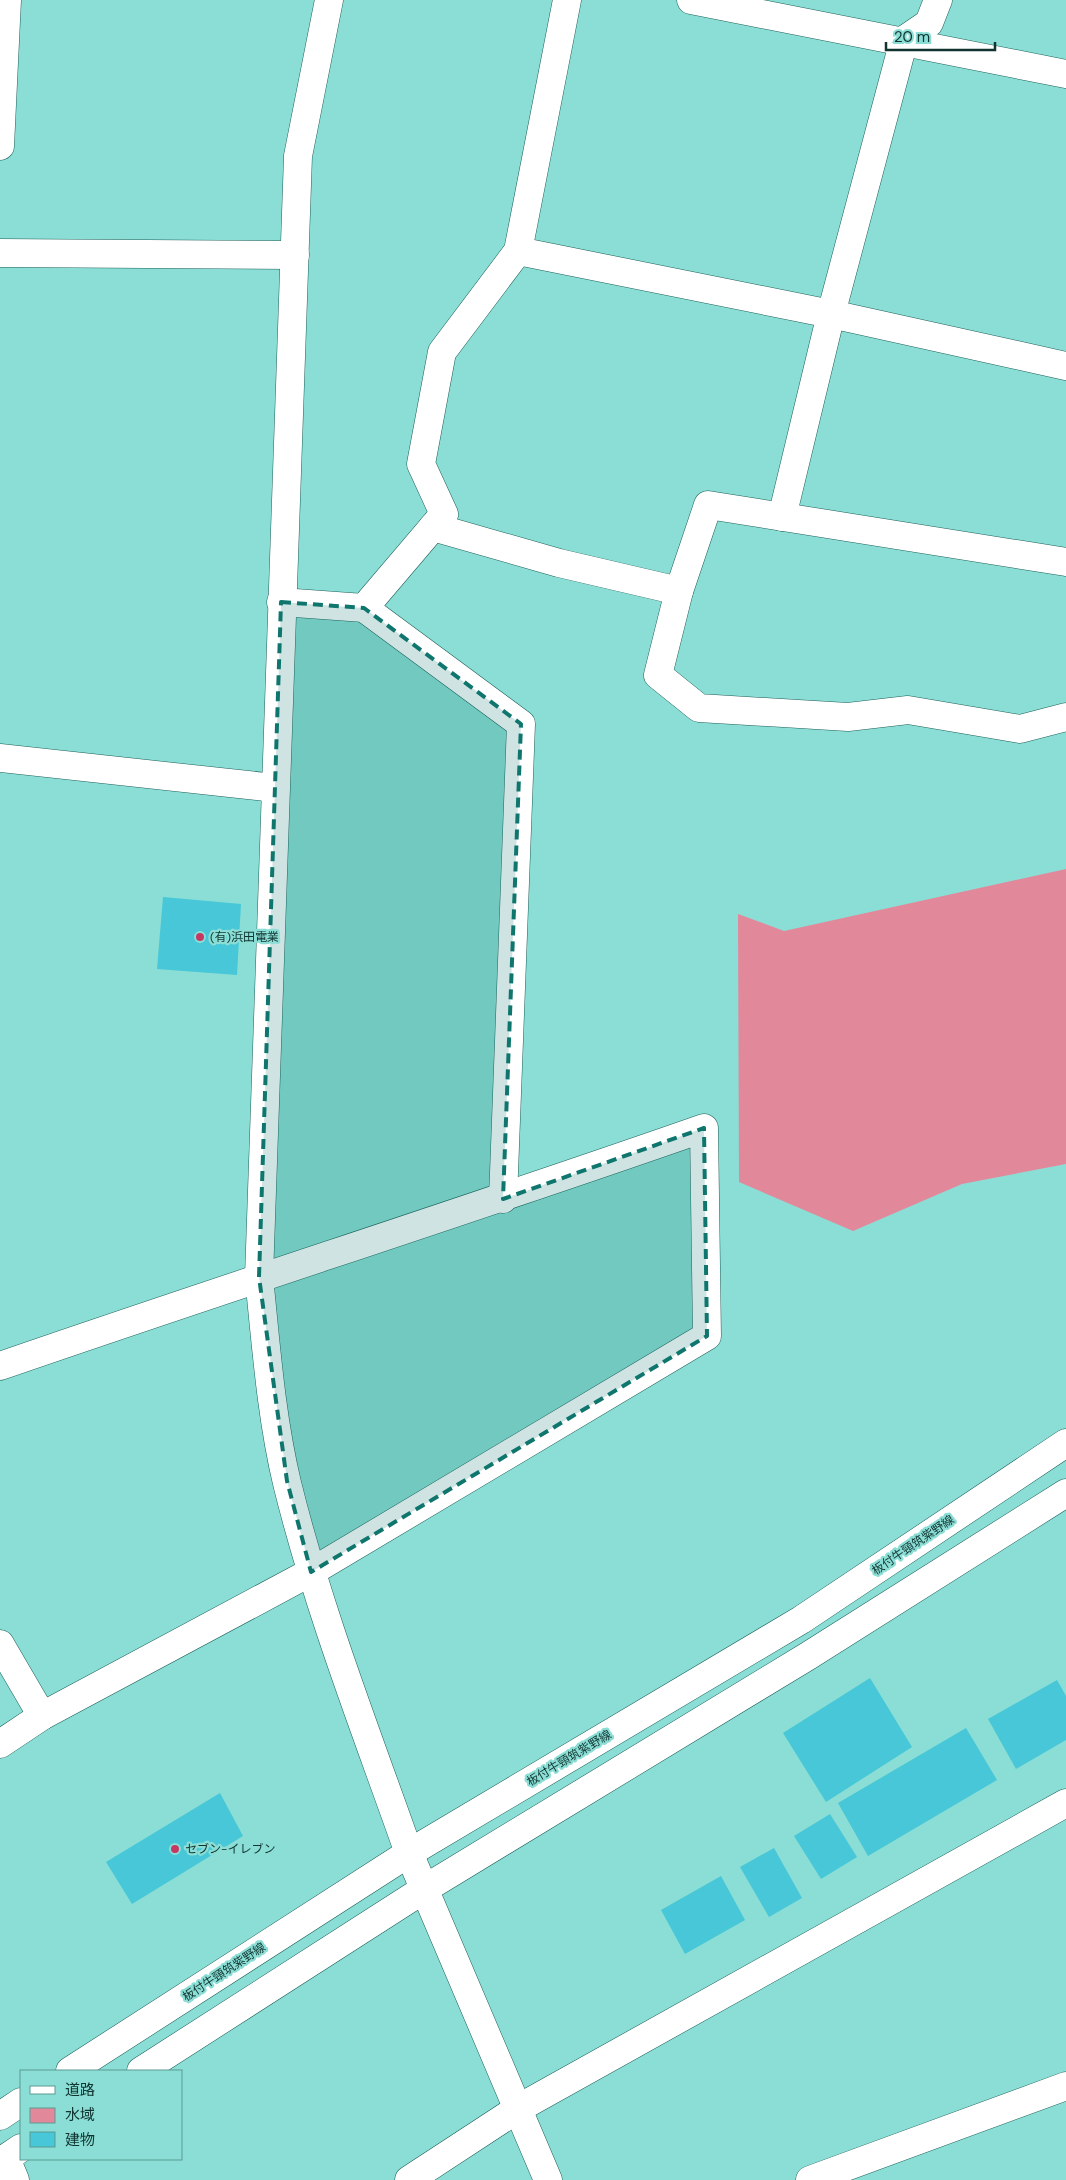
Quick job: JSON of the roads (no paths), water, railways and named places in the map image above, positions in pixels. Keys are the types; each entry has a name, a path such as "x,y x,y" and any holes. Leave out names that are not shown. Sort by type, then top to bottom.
{"street":[{"path":"0,146 8,0"},
{"path":"329,0 298,156 259,1277 269,1376 287,1481 311,1572 410,1853 548,2180"},
{"path":"364,608 444,514 421,464 442,352 518,251 567,0"},
{"path":"690,0 904,40 1066,74"},
{"path":"782,517 831,314 904,40 929,22 938,0"},
{"path":"518,251 831,314 1066,366"},
{"path":"0,253 295,255"},
{"path":"1066,562 708,506 679,591 658,675 699,708 848,717 908,710 1020,729 1066,717"},
{"path":"433,527 559,562 679,591"},
{"path":"281,602 364,608 521,724 503,1199"},
{"path":"0,758 275,788"},
{"path":"0,1366 259,1277 503,1199 704,1128 707,1336 311,1572 42,1716 0,1744"},
{"name":"板付牛頸筑紫野線","path":"72,2070 410,1853 801,1620 1066,1443"},
{"path":"143,2070 426,1888 800,1661 1066,1493"},
{"path":"0,1644 42,1716"},
{"path":"409,2180 518,2108 1066,1803"},
{"path":"810,2180 1066,2086"},
{"path":"0,2116 20,2103"}],"water":[{"path":"1066,869 1066,1164 962,1184 853,1231 739,1182 738,914 784,931"}],"place":[{"name":"(有)浜田電業","path":"200,937"},
{"name":"セブン-イレブン","path":"175,1849"}]}
